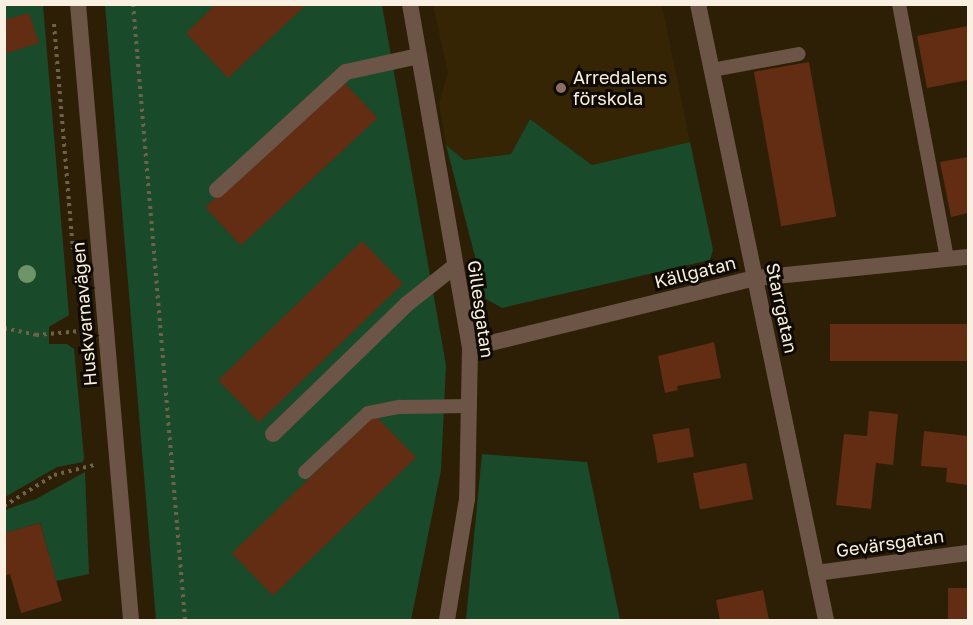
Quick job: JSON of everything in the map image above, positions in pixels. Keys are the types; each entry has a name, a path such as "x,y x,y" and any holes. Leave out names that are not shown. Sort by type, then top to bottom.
{"street":[{"name":"Huskvarnavägen","path":"78,4 131,621"},
{"name":"Gillesgatan","path":"410,4 470,348 467,499 447,621"},
{"name":"Starrgatan","path":"698,4 826,621"},
{"path":"217,190 346,72 419,56"},
{"name":"Källgatan","path":"470,348 756,278 969,257"},
{"path":"273,434 407,304 455,266"},
{"name":"Gevärsgatan","path":"816,573 969,553"}],"lane":[{"path":"899,4 947,259"},
{"path":"712,70 799,54"},
{"path":"305,472 368,413 400,407 470,406"}],"path":[{"path":"133,4 185,621"},
{"path":"4,328 36,335 81,331"},
{"path":"4,506 54,475 94,465"}],"shaded area":[{"name":"Arredalens förskola","path":"433,5 662,5 690,142 592,165 530,119 511,154 464,160 446,145 439,103 448,73"}],"green space":[{"path":"5,5 43,5 69,315 49,327 49,344 67,344 74,349 84,457 83,462 57,467 5,497"},
{"path":"105,5 382,5 446,365 441,470 411,620 156,620"},
{"path":"530,119 592,165 690,142 713,250 710,260 502,308 486,299 446,145 464,160 511,154"},
{"path":"482,454 587,462 620,620 466,620"},
{"path":"85,472 89,574 56,581 40,523 5,533 5,510 36,499"}],"building":[{"path":"216,4 307,4 228,78 186,33"},
{"path":"29,13 39,43 4,54 4,20"},
{"path":"968,26 968,80 927,88 917,36"},
{"path":"809,62 836,217 781,226 754,72"},
{"path":"342,80 377,118 241,246 205,208"},
{"path":"968,157 968,213 951,217 940,162"},
{"path":"362,241 403,283 259,422 218,380"},
{"path":"830,324 968,324 968,361 830,361"},
{"path":"714,342 721,378 677,386 678,390 665,393 658,356"},
{"path":"869,411 898,414 893,465 876,463 871,509 836,505 844,434 867,436"},
{"path":"375,415 416,457 273,596 232,553"},
{"path":"689,428 694,457 658,463 653,434"},
{"path":"924,431 968,436 967,485 946,482 947,468 921,466"},
{"path":"746,463 753,499 700,510 693,473"},
{"path":"40,523 62,601 21,613 10,574 4,576 4,533"},
{"path":"948,588 968,588 968,620 948,620"},
{"path":"763,590 769,620 720,620 716,600"}],"place":[{"name":"Arredalens förskola","path":"561,88"}]}
